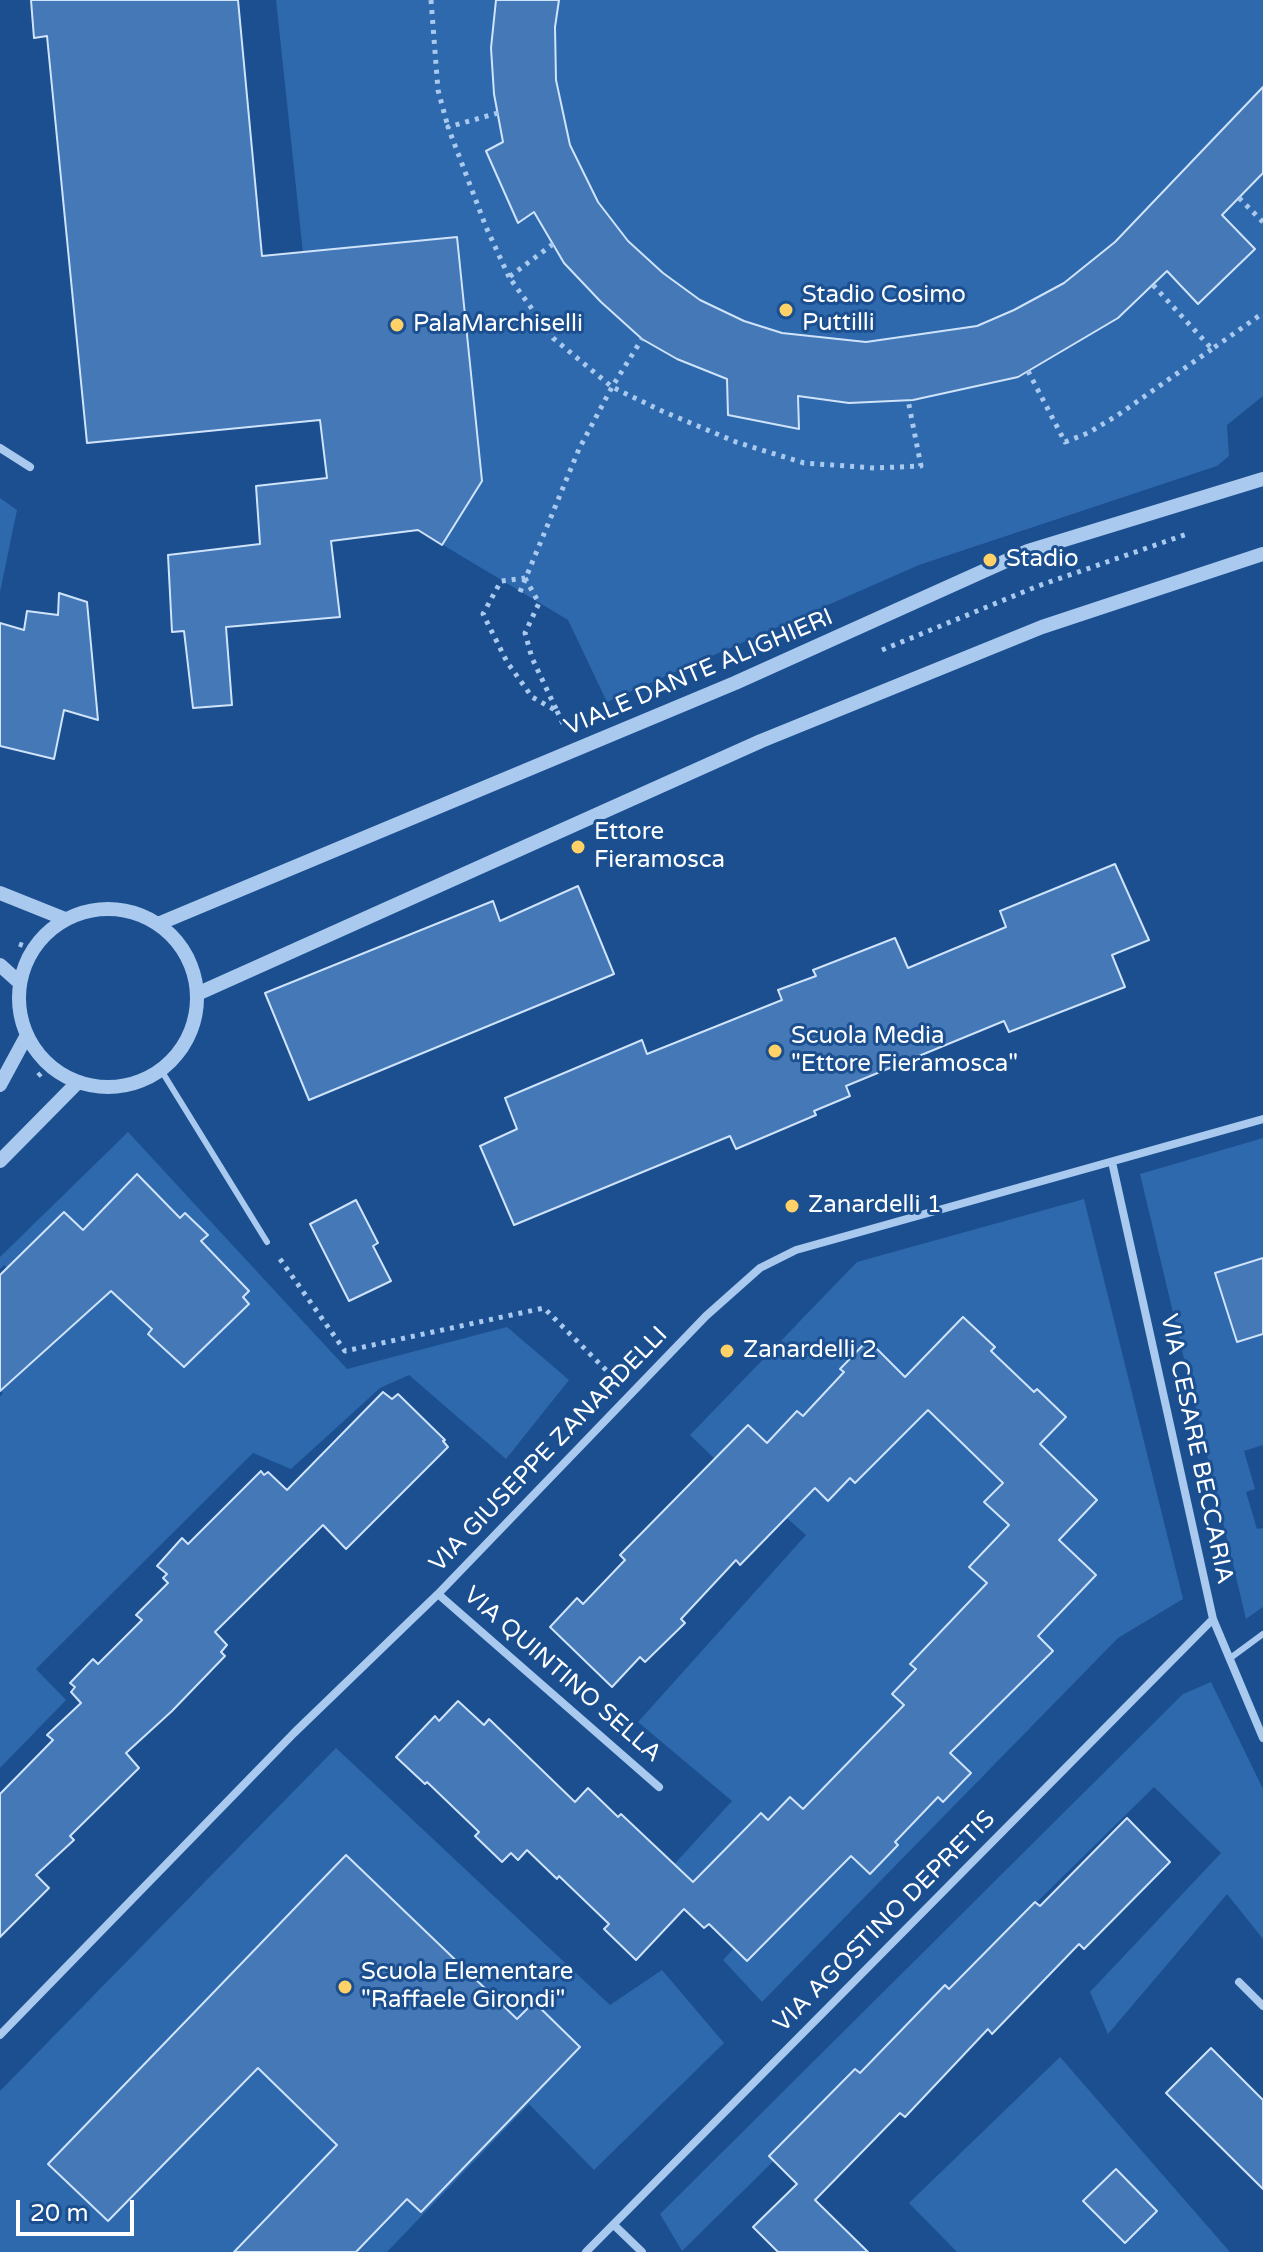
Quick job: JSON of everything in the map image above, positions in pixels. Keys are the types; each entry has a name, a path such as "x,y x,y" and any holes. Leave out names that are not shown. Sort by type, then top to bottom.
{"street":[{"path":"0,448 30,467"},
{"name":"VIALE DANTE ALIGHIERI","path":"158,924 735,683 1028,551 1263,479"},
{"path":"197,994 761,741 1042,627 1263,554"},
{"path":"0,893 65,919"},
{"path":"112,909 136,913 158,924 179,943 191,967 197,994 194,1023 181,1050 161,1070 135,1083 106,1088 78,1082 50,1065 27,1035 19,1010 20,983 33,949 47,932 65,919 88,911 112,909"},
{"path":"0,965 20,983"},
{"path":"0,1085 27,1035"},
{"path":"0,1161 78,1082"},
{"name":"VIA GIUSEPPE ZANARDELLI","path":"0,2035 294,1733 438,1594 706,1316 760,1268 796,1250 1263,1119"},
{"name":"VIA CESARE BECCARIA","path":"1112,1162 1213,1619 1263,1738"},
{"name":"VIA QUINTINO SELLA","path":"438,1594 659,1787"},
{"name":"VIA AGOSTINO DEPRETIS","path":"586,2252 1213,1619"},
{"path":"1239,1982 1263,2006"},
{"path":"614,2225 642,2252"}],"lane":[{"path":"161,1070 267,1242"},
{"path":"1229,1659 1263,1634"}],"path":[{"path":"431,0 438,90 448,127 486,227 509,277 553,338 612,387 736,442 804,463 875,468 921,466 908,400"},
{"path":"448,127 498,113"},
{"path":"1239,198 1263,222"},
{"path":"509,277 553,244"},
{"path":"1153,285 1212,349"},
{"path":"1028,371 1065,442 1088,433 1118,415 1263,313"},
{"path":"520,592 579,449 642,339"},
{"path":"525,578 539,603 525,633 532,658 557,711 532,697 507,662 483,614 501,581 525,578"},
{"path":"267,1242 345,1351 544,1308 630,1394"}],"shaded area":[{"name":"Stadio Cosimo Puttilli","path":"276,0 1263,0 1263,396 1227,425 1229,456 1217,466 919,565 607,702 568,620 418,530 331,541"},
{"path":"0,498 17,510 0,592"},
{"path":"128,1132 347,1369 507,1327 569,1380 506,1459 409,1375 380,1388 291,1469 253,1453 36,1669 66,1700 0,1768 0,1397 3,1393 0,1390 110,1285 152,1329 148,1334 179,1363 249,1304 243,1297 249,1291 137,1175 88,1235 64,1212 11,1271 4,1265 0,1269 0,1257"},
{"path":"1263,1138 1263,1258 1215,1273 1237,1342 1263,1334 1263,1445 1244,1451 1255,1489 1246,1492 1257,1529 1263,1528 1263,1607 1246,1619 1140,1174"},
{"path":"1084,1199 1183,1599 1118,1638 762,2002 723,1960 734,1948 820,1888 834,1873 845,1851 871,1874 898,1846 895,1842 938,1797 942,1801 970,1773 946,1749 967,1736 1053,1651 1029,1627 1095,1575 1059,1540 1097,1500 1080,1484 1076,1487 1040,1444 1065,1417 991,1351 995,1347 963,1317 905,1377 868,1341 841,1369 844,1372 773,1449 719,1463 690,1435 857,1262"},
{"path":"925,1404 980,1461 1009,1477 985,1502 1017,1534 970,1567 994,1590 911,1664 916,1669 892,1694 911,1712 846,1764 824,1787 808,1814 790,1797 787,1799 698,1898 669,1870 732,1801 638,1722 806,1535 780,1512 809,1482 828,1501 850,1478 856,1483 878,1459 883,1443 890,1449 909,1429"},
{"path":"1211,1682 1263,1789 1263,1939 1227,1894 1108,2034 1090,1992 1221,1853 1154,1787 682,2251 660,2214 1183,1694"},
{"path":"336,1748 610,2005 662,1970 724,2043 594,2170 529,2104 387,2252 356,2252 407,2199 422,2212 580,2047 534,2002 517,2019 346,1855 48,2164 108,2221 258,2068 337,2145 234,2252 0,2252 0,2091"},
{"path":"1060,2057 1230,2252 957,2252 909,2203"}],"building":[{"path":"31,0 238,0 262,256 457,237 482,481 442,545 418,530 331,541 340,617 226,627 232,705 193,708 184,631 172,632 168,555 260,544 256,486 327,478 320,420 87,443 47,36 34,38"},
{"path":"496,0 559,0 555,27 556,80 570,145 598,202 628,241 663,273 700,300 744,321 782,333 866,342 977,326 1014,310 1064,283 1115,242 1263,87 1263,173 1222,215 1255,249 1198,304 1167,271 1118,318 1018,377 913,400 849,403 798,396 799,429 728,415 727,379 677,359 642,339 564,263 534,212 518,223 486,151 503,142 494,94 491,48"},
{"path":"59,593 87,602 98,720 64,710 54,759 0,746 0,623 24,630 27,611 58,615"},
{"path":"1115,864 1149,940 1112,955 1125,987 1009,1032 1004,1021 846,1086 850,1096 814,1111 816,1115 736,1149 730,1136 514,1225 480,1146 517,1129 505,1098 642,1040 647,1054 782,1000 778,990 816,976 813,970 895,938 908,968 1006,927 1000,911"},
{"path":"578,886 614,974 309,1100 265,993 493,901 500,921"},
{"path":"137,1174 180,1218 185,1213 208,1235 201,1241 249,1291 243,1297 249,1304 184,1367 148,1334 152,1329 111,1291 0,1391 0,1275 64,1212 83,1230"},
{"path":"356,1200 378,1243 373,1246 391,1281 349,1301 310,1224"},
{"path":"1263,1258 1263,1334 1237,1342 1215,1273"},
{"path":"963,1317 995,1347 991,1351 1066,1417 1040,1444 1097,1500 1059,1540 1096,1575 1038,1636 1053,1651 950,1753 971,1773 943,1802 938,1797 895,1842 898,1845 870,1874 851,1856 747,1961 709,1924 704,1928 684,1909 636,1960 604,1929 609,1924 559,1876 557,1879 527,1850 518,1860 511,1853 502,1862 475,1836 479,1832 396,1757 435,1716 439,1721 458,1701 484,1725 489,1719 575,1802 588,1788 618,1817 621,1814 693,1882 761,1813 768,1820 790,1797 803,1809 904,1705 892,1694 916,1669 910,1664 987,1583 969,1567 1009,1525 984,1502 1003,1483 928,1410 855,1483 850,1478 828,1501 815,1488 740,1565 736,1560 681,1619 685,1623 645,1662 640,1657 612,1687 550,1627 577,1598 583,1604 625,1560 620,1555 748,1425 767,1443 797,1411 803,1416 844,1372 840,1369 868,1340 905,1377"},
{"path":"383,1392 392,1399 398,1394 445,1440 448,1447 346,1549 323,1525 215,1632 227,1645 221,1652 225,1656 126,1753 139,1768 70,1836 74,1840 36,1875 49,1888 0,1937 0,1794 53,1740 47,1735 81,1703 71,1692 75,1687 70,1683 93,1659 98,1664 142,1620 136,1615 168,1583 163,1578 167,1574 157,1566 182,1538 188,1544 261,1471 264,1475 268,1472 287,1490"},
{"path":"1127,1818 1170,1862 1084,1949 1079,1944 992,2034 988,2029 905,2117 900,2113 815,2200 868,2252 778,2252 753,2227 797,2184 769,2156 855,2069 860,2073 945,1985 949,1989 1035,1902 1040,1906"},
{"path":"346,1855 517,2019 534,2002 580,2047 421,2212 407,2199 356,2252 234,2252 337,2145 258,2068 108,2221 48,2164"},
{"path":"1211,2048 1263,2100 1263,2189 1166,2093"},
{"path":"1116,2169 1157,2211 1125,2243 1083,2201"}],"place":[{"name":"Stadio Cosimo Puttilli","path":"786,310"},
{"name":"PalaMarchiselli","path":"397,325"},
{"name":"Stadio","path":"990,560"},
{"name":"Ettore Fieramosca","path":"578,847"},
{"name":"Scuola Media \"Ettore Fieramosca\"","path":"775,1051"},
{"name":"Zanardelli 1","path":"792,1206"},
{"name":"Zanardelli 2","path":"727,1351"},
{"name":"Scuola Elementare \"Raffaele Girondi\"","path":"345,1987"}]}
